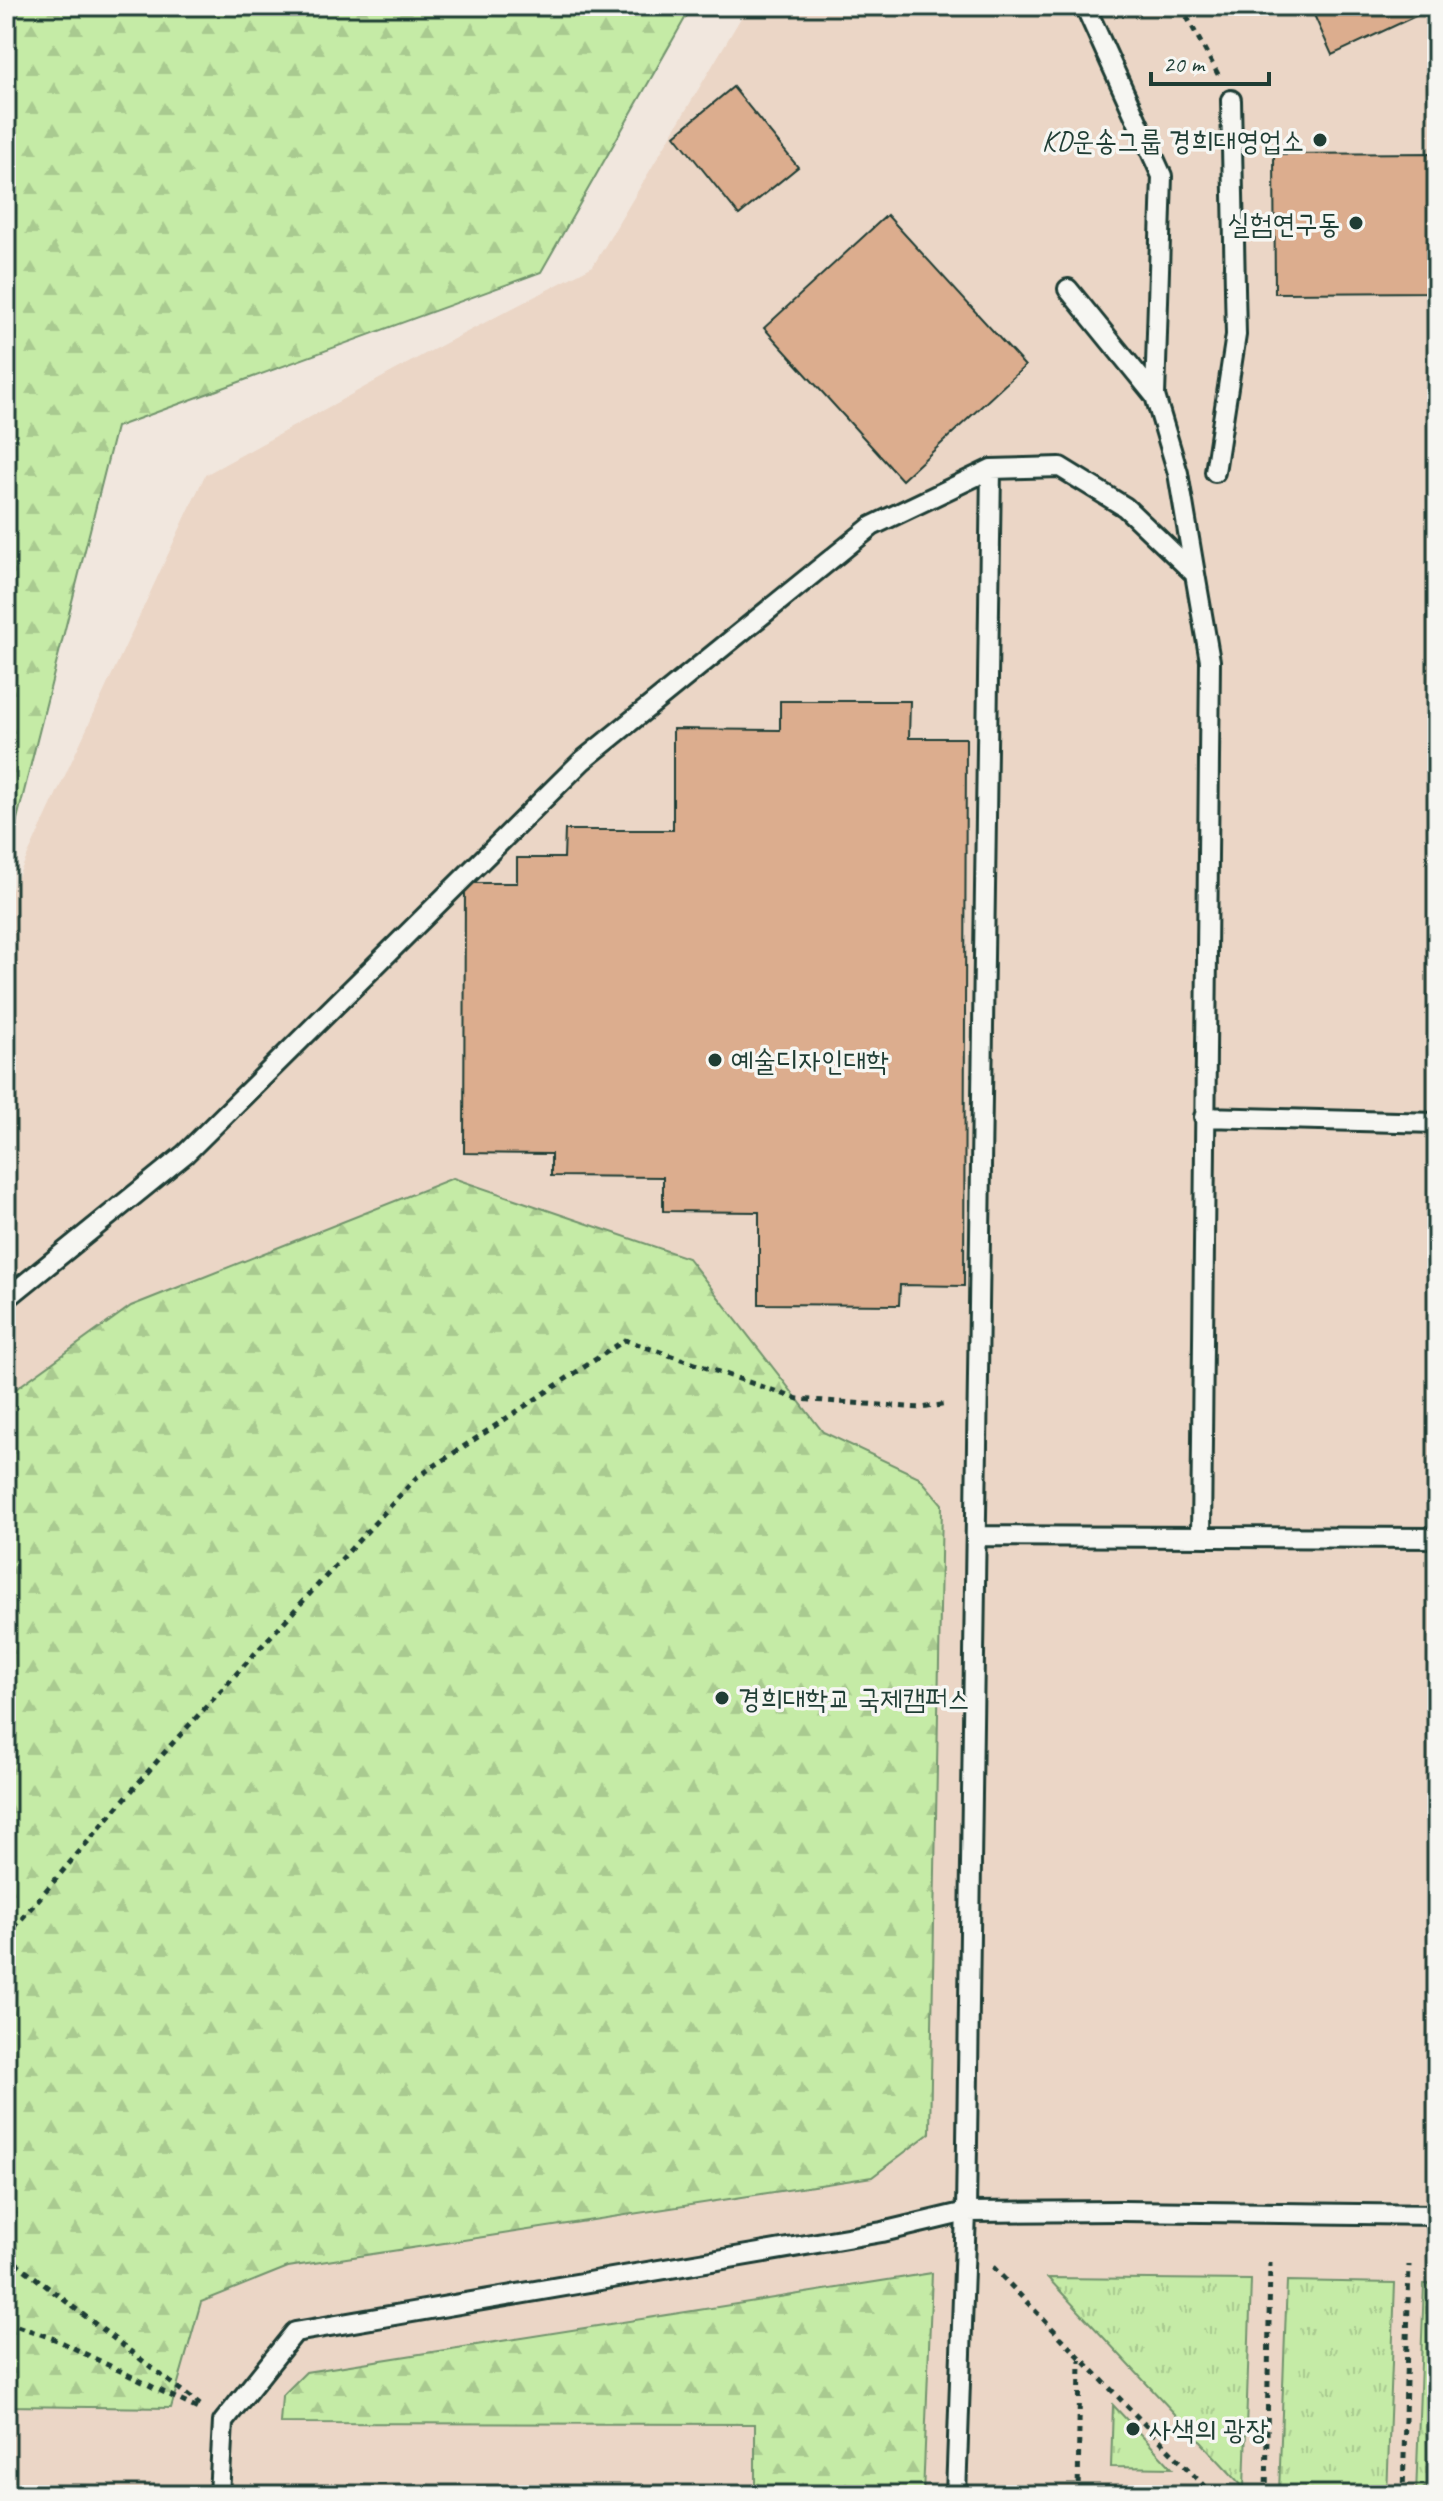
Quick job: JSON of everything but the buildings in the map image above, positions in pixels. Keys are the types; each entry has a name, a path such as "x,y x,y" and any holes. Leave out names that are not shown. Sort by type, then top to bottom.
{"lane":[{"path":"1085,6 1162,176 1155,396 1178,473 1210,661 1201,1537"},
{"path":"1215,472 1236,335 1231,100"},
{"path":"1068,289 1155,396"},
{"path":"6,1299 185,1154 582,761 872,526 991,469 1060,467 1125,507 1195,574"},
{"path":"956,2495 966,2212 978,1536 991,469"},
{"path":"1204,1117 1437,1123"},
{"path":"978,1536 1437,1538"},
{"path":"219,2495 223,2422 295,2332 882,2232 966,2212 1437,2215"}],"path":[{"path":"1181,6 1231,100"},
{"path":"6,1937 171,1745 416,1478 625,1340 798,1399 921,1408 980,1400"},
{"path":"6,2255 223,2422"},
{"path":"987,2260 1204,2486 1204,2495"},
{"path":"1266,2495 1270,2263"},
{"path":"1403,2495 1409,2265"},
{"path":"6,2322 57,2340 223,2422"},
{"path":"1078,2495 1080,2358"}],"shaded area":[{"name":"경희대학교 국제캠퍼스","path":"748,6 1437,6 1437,2495 6,2495 6,902 205,475 593,266"}],"green space":[{"path":"6,6 692,6 541,272 116,427 6,863"},
{"path":"453,1178 688,1258 823,1432 919,1477 942,1504 930,2133 872,2177 288,2267 201,2302 171,2408 6,2406 6,1396 131,1306"},
{"path":"932,2273 923,2495 755,2495 755,2424 280,2423 282,2396 306,2372"},
{"path":"1048,2278 1251,2280 1244,2488"},
{"path":"1287,2281 1395,2283 1387,2495 1279,2492"},
{"path":"1424,2284 1437,2284 1437,2477 1416,2495"},
{"path":"1113,2405 1172,2468 1111,2467"}],"place":[{"name":"KD운송그룹 경희대영업소","path":"1320,140"},
{"name":"실험연구동","path":"1356,223"},
{"name":"예술디자인대학","path":"715,1060"},
{"name":"경희대학교 국제캠퍼스","path":"722,1698"},
{"name":"사색의 광장","path":"1133,2429"}]}
